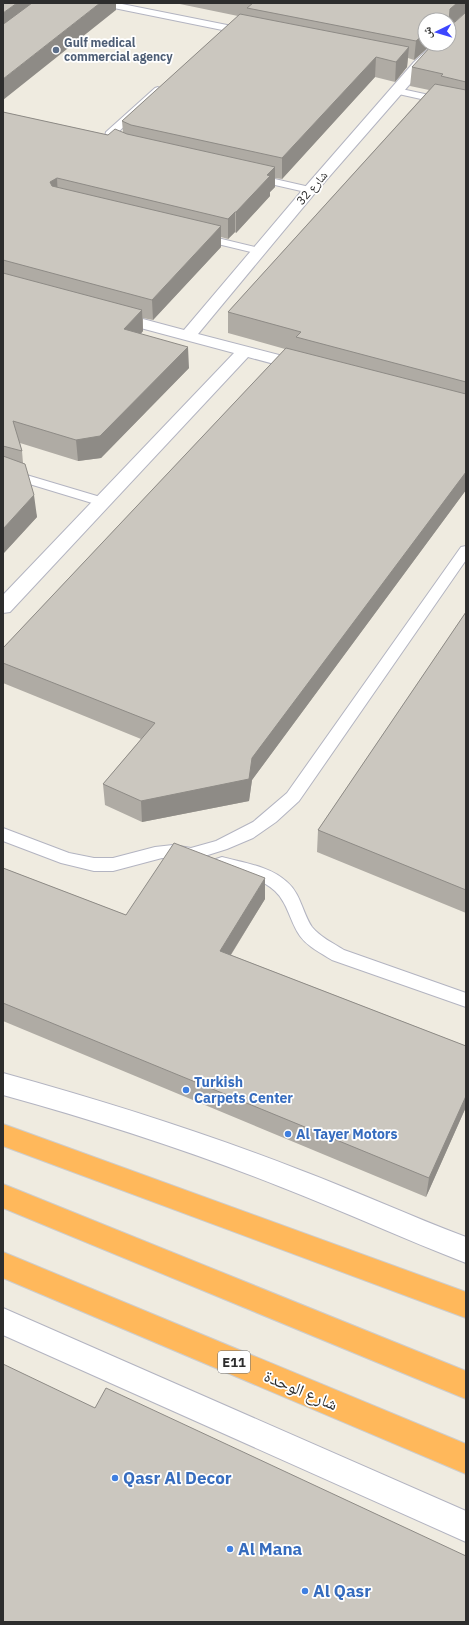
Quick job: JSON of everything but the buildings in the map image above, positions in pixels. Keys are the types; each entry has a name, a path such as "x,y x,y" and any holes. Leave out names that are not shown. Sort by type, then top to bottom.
{"highway":[{"path":"3,1135 466,1305"},
{"path":"3,1196 466,1385"},
{"name":"شارع الوحدة","path":"3,1265 466,1459"}],"street":[{"name":"شارع 32","path":"187,336 310,190 397,91 415,65 431,52"},
{"path":"95,311 321,371"},
{"path":"3,607 245,351"},
{"path":"3,1084 100,1112 194,1143 291,1178 465,1250"},
{"path":"3,1321 466,1527"}],"lane":[{"path":"104,3 258,34"},
{"path":"216,38 227,28"},
{"path":"136,150 113,143 110,138 110,134 164,84"},
{"path":"397,91 466,106"},
{"path":"242,175 310,190"},
{"path":"190,234 259,251"},
{"path":"3,472 102,502"},
{"path":"192,854 216,848 240,838 261,826 279,812 293,797 466,550"},
{"path":"3,834 75,861 89,864 120,864 148,854 178,852 192,854 265,876 281,885 292,899 306,931 320,944 338,954 466,1000"}],"place":[{"name":"Gulf medical commercial agency","path":"56,50"},
{"name":"Turkish Carpets Center","path":"186,1090"},
{"name":"Al Tayer Motors","path":"288,1134"},
{"name":"Qasr Al Decor","path":"115,1478"},
{"name":"Al Mana","path":"230,1549"},
{"name":"Al Qasr","path":"305,1591"}]}
